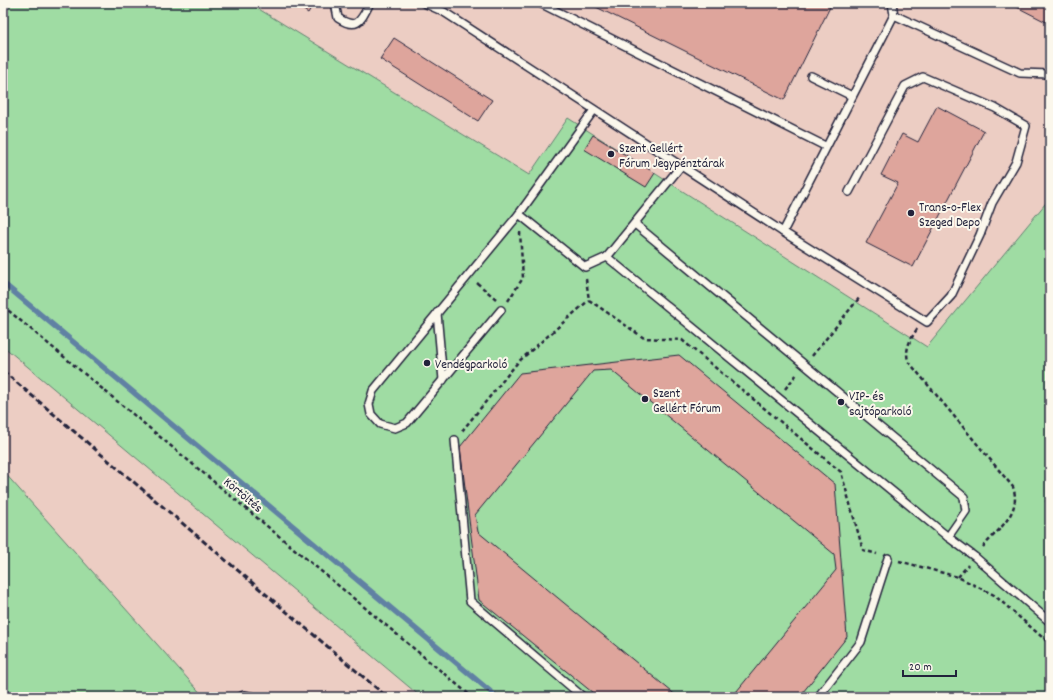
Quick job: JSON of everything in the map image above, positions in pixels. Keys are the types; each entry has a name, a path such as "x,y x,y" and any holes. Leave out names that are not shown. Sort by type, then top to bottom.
{"lane":[{"path":"335,3 338,18 347,24 353,25 360,20 370,3"},
{"path":"424,3 444,12 783,232 927,322 951,296 980,235 992,203 1016,162 1026,126 995,108 923,77 905,86 849,192"},
{"path":"435,3 444,12"},
{"path":"540,3 825,146"},
{"path":"783,232 804,193 825,146 894,15 892,3"},
{"path":"894,15 1020,73 1050,74"},
{"path":"811,76 852,96"},
{"path":"503,308 407,423 395,428 380,424 371,414 369,404 373,391 519,214 594,110"},
{"path":"519,214 585,267 607,257 681,166"},
{"path":"635,224 964,497 966,511 948,537"},
{"path":"607,257 948,537 975,557 1050,622"},
{"path":"437,313 443,380"},
{"path":"455,440 470,601 583,697"},
{"path":"818,697 861,642 888,558"},
{"path":"240,697 244,695 254,697"}],"path":[{"path":"467,276 503,308 523,278 519,214"},
{"path":"585,267 589,300 644,338 682,340 842,472 863,550 958,577 994,595 1050,644"},
{"path":"857,302 860,298"},
{"path":"455,440 518,362 589,300"},
{"name":"Körtöltés","path":"3,306 472,697"},
{"path":"912,337 906,352 908,361 1012,487 1016,498 1012,513 975,557"}],"shaded area":[{"path":"249,3 1050,3 1050,198 927,347 568,118 529,175"},
{"path":"3,346 421,697 3,697"}],"green space":[{"path":"3,3 249,3 529,175 568,118 927,347 1050,198 1050,497 1045,501 1050,507 1050,697 421,697 3,346"},
{"path":"3,471 204,697 3,697"}],"building":[{"path":"293,3 314,3 308,13"},
{"path":"588,3 832,3 784,100"},
{"path":"1009,3 1050,3 1050,24"},
{"path":"394,38 492,100 478,121 380,59"},
{"name":"Trans-o-Flex Szeged Depo","path":"937,106 984,131 913,267 866,243 898,183 881,175 902,134 918,142"},
{"path":"593,135 655,173 646,187 584,149"},
{"path":"679,355 835,484 847,637 799,697 732,697 836,570 834,554 611,370 593,371 475,515 478,532 678,697 598,697 479,600 460,447 520,373"}],"waterway":[{"path":"3,283 497,697"}],"railway":[{"path":"3,371 387,697"}],"place":[{"name":"Szent Gellért Fórum Jegypénztárak","path":"611,154"},
{"name":"Trans-o-Flex Szeged Depo","path":"911,213"},
{"name":"Vendégparkoló","path":"427,363"},
{"name":"Szent Gellért Fórum","path":"645,399"},
{"name":"VIP- és sajtóparkoló","path":"841,402"}]}
